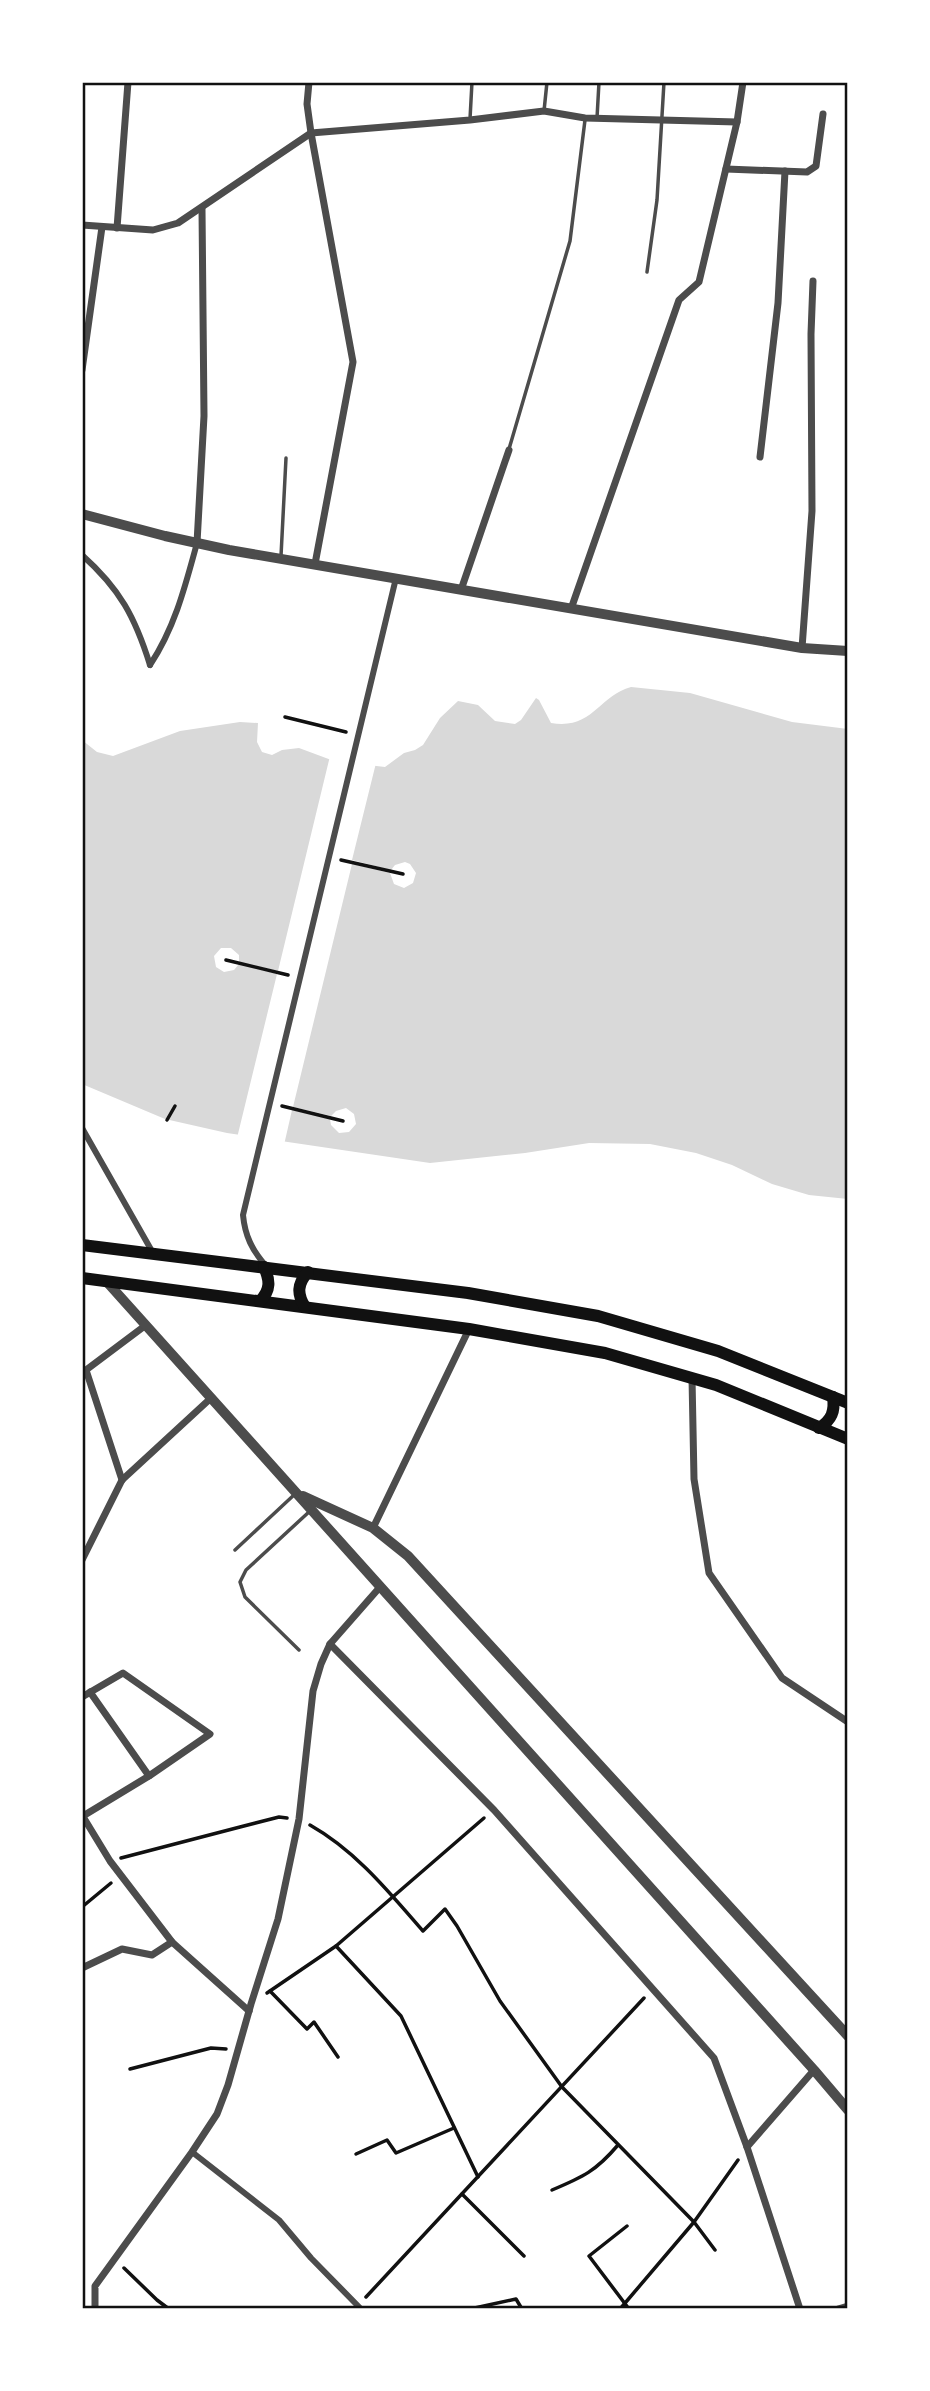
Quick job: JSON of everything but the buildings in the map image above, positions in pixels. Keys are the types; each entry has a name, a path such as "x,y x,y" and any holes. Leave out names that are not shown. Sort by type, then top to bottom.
{"main road":[{"path":"82,1244 468,1293 598,1316 718,1351 848,1403"},
{"path":"260,1301 269,1287 266,1267"},
{"path":"305,1307 299,1288 307,1272"},
{"path":"82,1278 469,1329 605,1353 716,1385 848,1439"},
{"path":"819,1427 831,1417 833,1397"}],"street":[{"path":"117,228 128,82"},
{"path":"309,82 307,104 311,133 353,362 315,564"},
{"path":"571,609 679,300 699,282 737,122 743,82"},
{"path":"82,225 153,230 165,228 202,209 311,133 470,120 544,110 585,118 737,122"},
{"path":"726,169 807,172 816,166 823,114"},
{"path":"760,457 778,303 785,171"},
{"path":"82,555 98,569 128,609 138,628 150,665 170,631 197,543 204,416 202,209"},
{"path":"82,370 102,227"},
{"path":"803,648 811,511 813,281"},
{"path":"461,590 509,450"},
{"path":"82,514 197,543 803,648 848,651"},
{"path":"266,1267 250,1246 243,1215 396,578"},
{"path":"82,1128 153,1253"},
{"path":"107,1282 848,2110"},
{"path":"122,1480 84,1370 146,1325"},
{"path":"373,1528 469,1329"},
{"path":"692,1378 694,1479 709,1573 782,1678 848,1722"},
{"path":"82,1560 122,1480 211,1398"},
{"path":"297,1493 373,1528 408,1556 846,2031"},
{"path":"95,2309 95,2286 192,2152 216,2114 278,1919 299,1819 313,1691 321,1664 330,1644 380,1587"},
{"path":"330,1644 494,1810 714,2058 747,2147 800,2309"},
{"path":"149,1776 86,1695 123,1673 210,1734 149,1776 83,1815 120,1874 172,1942 250,2007"},
{"path":"82,1968 122,1949 152,1955 172,1942"},
{"path":"747,2147 814,2070"},
{"path":"192,2152 279,2220 311,2258 360,2307"},
{"path":"838,2309 848,2306"}],"lane":[{"path":"470,120 472,82"},
{"path":"544,110 547,82"},
{"path":"597,118 599,82"},
{"path":"648,272 657,200 664,82"},
{"path":"509,450 570,241 585,118"},
{"path":"281,558 286,458"},
{"path":"235,1550 297,1493"},
{"path":"299,1650 245,1597 240,1582 246,1570 312,1510"}],"path":[{"path":"285,717 359,735"},
{"path":"329,857 403,874"},
{"path":"226,960 300,978"},
{"path":"270,1103 343,1121"},
{"path":"167,1120 175,1106"},
{"path":"250,2007 336,1946 494,1810"},
{"path":"82,1906 120,1874"},
{"path":"457,1926 500,2001 562,2087 694,2222 715,2250"},
{"path":"336,1946 401,2016 478,2177"},
{"path":"360,2307 653,1989"},
{"path":"270,1991 307,2029 314,2022 338,2057"},
{"path":"130,2069 211,2048 238,2050"},
{"path":"356,2154 387,2140 396,2153 454,2128"},
{"path":"552,2190 600,2166 618,2145"},
{"path":"620,2309 694,2222 747,2147"},
{"path":"462,2194 524,2256"},
{"path":"627,2226 589,2256 629,2309"},
{"path":"116,2259 169,2309"},
{"path":"470,2309 516,2299 522,2309"}],"shaded area":[{"path":"631,687 690,693 792,722 848,729 848,1199 809,1195 772,1184 732,1165 696,1153 650,1144 589,1143 430,1163 227,1133 165,1119 82,1084 82,740 97,752 113,756 180,731 240,722 258,723 257,742 262,752 272,755 282,750 299,748 334,761 385,767 404,753 423,745 440,718 458,701 478,705 495,721 515,724 521,720 536,698 551,723 565,724 586,717 610,697"}],"pier":[{"path":"330,756 350,756 376,763 352,860 391,870 395,865 405,862 410,864 416,873 413,883 404,888 394,884 390,873 352,864 293,1107 331,1116 346,1108 354,1114 356,1124 349,1132 339,1133 331,1125 330,1119 292,1110 284,1145 237,1138 277,974 239,964 234,970 224,972 216,967 214,956 221,948 231,948 239,955 239,962 278,971"}]}
